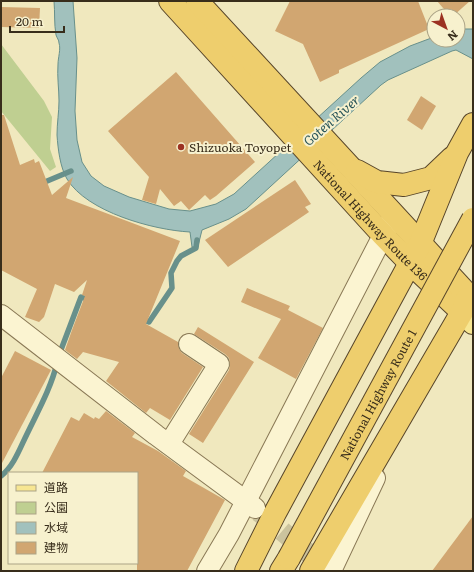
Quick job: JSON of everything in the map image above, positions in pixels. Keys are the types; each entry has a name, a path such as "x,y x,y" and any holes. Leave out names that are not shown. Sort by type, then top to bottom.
{"highway":[{"name":"National Highway Route 136","path":"170,1 410,264 470,304"},
{"name":"National Highway Route 136","path":"197,1 420,244 470,304"},
{"path":"246,571 275,513 410,264 420,244 457,153 473,124"},
{"path":"351,168 377,182 404,185 431,178 457,153"},
{"name":"National Highway Route 1","path":"285,564 473,218"},
{"path":"311,571 420,384 470,304"}],"street":[{"path":"207,571 229,534 250,504 393,215"},
{"path":"1,315 250,504"},
{"path":"169,444 219,364 189,344"},
{"path":"331,571 420,384"}],"green space":[{"path":"1,44 44,101 52,117 50,149 56,167 50,171 1,111"}],"water":[{"name":"Goten River","path":"54,1 73,1 77,58 75,111 77,140 82,162 91,176 104,186 129,197 169,209 190,211 216,204 234,194 380,62 410,46 426,40 426,48 466,48 466,29 473,29 473,59 456,50 388,80 246,209 229,219 202,230 198,246 192,247 190,232 158,228 105,210 89,201 77,191 67,179 61,163 57,135 59,101 58,69 60,48 55,31"}],"building":[{"path":"290,1 418,1 426,21 426,30 339,70 339,73 320,82 303,44 275,31"},
{"path":"437,1 470,1 462,8 443,8"},
{"path":"1,7 40,8 39,28 1,27"},
{"path":"176,72 255,162 216,196 210,200 205,195 189,210 181,201 174,206 160,189 156,204 142,200 149,177 108,131"},
{"path":"421,96 436,106 422,130 407,120"},
{"path":"1,115 4,115 20,165 34,159 35,163 39,161 52,195 73,177 66,198 180,241 146,324 178,342 179,349 182,353 203,367 170,420 150,408 146,413 106,381 119,362 83,352 77,359 65,350 85,296 82,295 87,280 74,292 55,284 44,317 39,322 25,317 37,289 1,270"},
{"path":"295,180 311,204 305,207 309,212 228,267 205,240"},
{"path":"247,288 290,306 288,310 323,328 296,379 258,358 281,319 241,302"},
{"path":"198,327 254,362 203,443 189,434 229,370 230,364 229,358 225,354 194,334"},
{"path":"15,351 51,370 1,465 1,378"},
{"path":"106,411 135,433 132,437 158,451 186,471 183,476 225,500 187,571 137,571 138,472 43,472 71,417 79,421 84,413 94,419 95,417 99,419"},
{"path":"473,516 473,571 432,571"}],"waterway":[{"path":"40,184 71,171"},
{"path":"142,319 149,322 172,288 171,273 177,261 181,256 196,248 197,240"},
{"path":"59,355 81,297 90,300"},
{"path":"1,476 10,467 19,451 48,390 57,363"}],"tunnel":[{"path":"259,512 330,571"}],"place":[{"name":"Shizuoka Toyopet","path":"181,147"}]}
